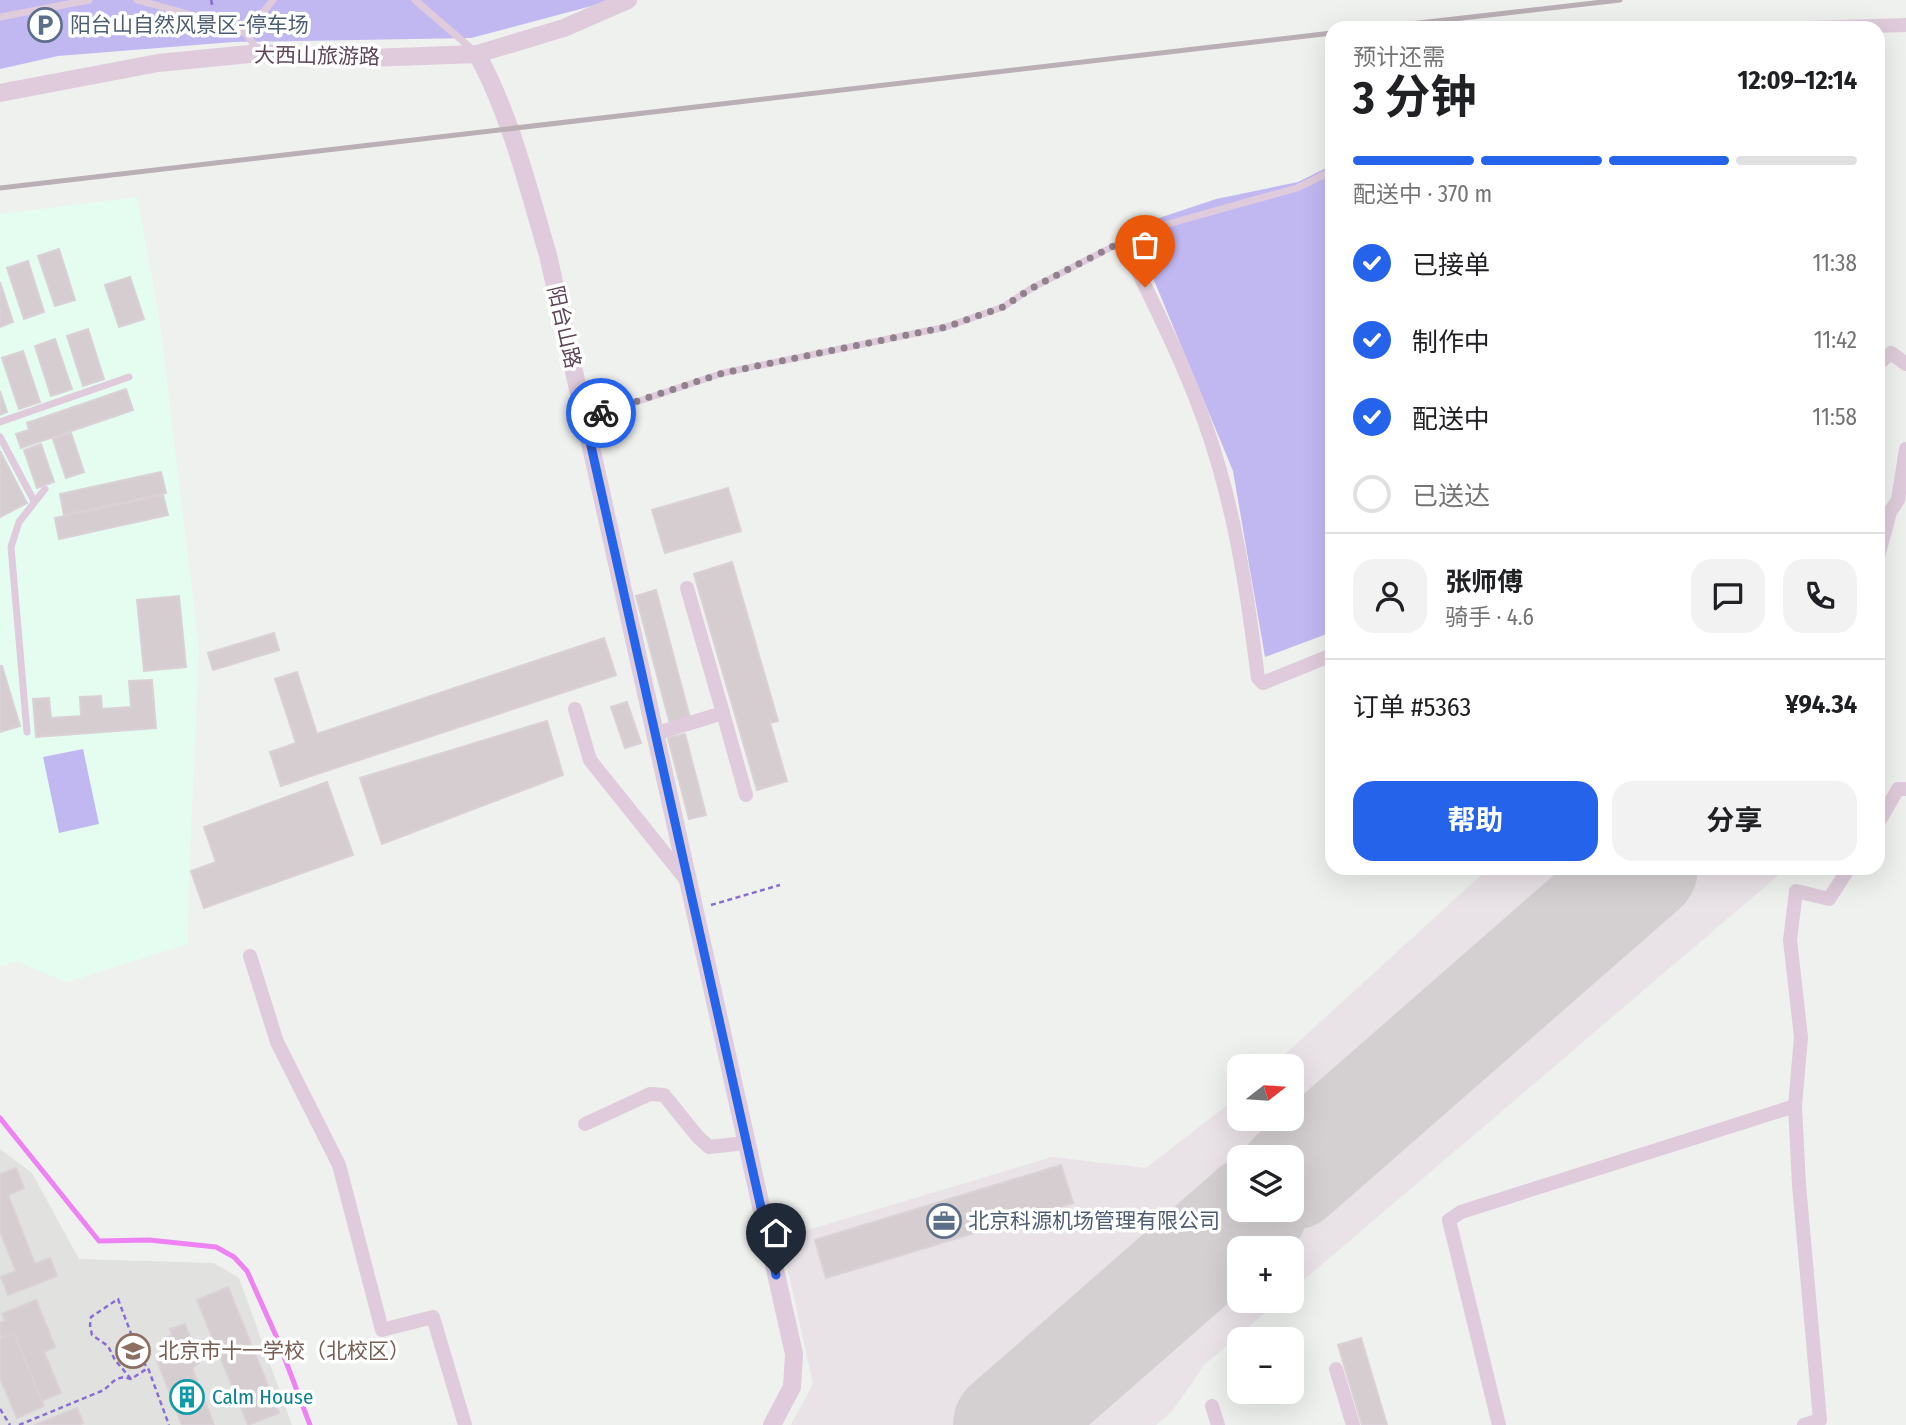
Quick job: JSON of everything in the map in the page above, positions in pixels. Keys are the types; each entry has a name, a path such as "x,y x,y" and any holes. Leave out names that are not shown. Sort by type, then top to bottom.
{"street":[{"name":"大西山旅游路","path":"0,93 158,63 260,53 369,58 477,54 564,28 628,0"},
{"path":"1885,26 1906,25"},
{"name":"阳台山路","path":"477,54 491,79 540,229 794,1354 792,1387 772,1425"},
{"path":"1123,241 1183,364 1219,467 1247,589 1258,678 1263,683 1325,658"},
{"path":"1885,358 1891,353 1906,364"},
{"path":"1885,531 1890,512 1898,500 1906,449"},
{"path":"687,588 746,795"},
{"path":"575,709 590,760 688,882"},
{"path":"654,734 723,713"},
{"path":"1885,811 1898,789 1906,789"},
{"path":"1804,1425 1820,1420 1799,1185 1795,1106 1801,1037 1790,940 1796,891 1829,899 1844,875"},
{"path":"250,956 277,1042 339,1165 382,1331 433,1317 466,1425"},
{"path":"585,1124 650,1094 664,1095 709,1147 746,1143"},
{"path":"1499,1425 1449,1220 1461,1212 1795,1106"},
{"path":"1336,1369 1353,1425"},
{"path":"1212,1406 1218,1425"}],"lane":[{"path":"0,17 89,0"},
{"path":"137,0 216,22 246,34 260,53"},
{"path":"246,34 273,0"},
{"path":"415,0 477,54"},
{"path":"585,419 723,373 946,327 1003,307 1032,288 1143,231 1297,188 1325,174"},
{"path":"0,422 129,377"},
{"path":"0,437 34,501"},
{"path":"27,732 11,547 19,522 45,489"}],"path":[{"path":"694,910 780,884"},
{"path":"131,1379 115,1360 108,1346 92,1335 90,1325 91,1317 118,1299 169,1425"},
{"path":"19,1425 104,1391 117,1378 131,1379 148,1368"},
{"path":"0,1409 10,1425"}],"shaded area":[{"path":"0,0 614,0 471,38 233,42 58,56 0,69"},
{"path":"1325,168 1325,635 1265,657 1233,471 1132,227 1216,199 1298,182"},
{"path":"137,197 159,316 199,649 188,944 67,982 18,962 0,966 0,214"},
{"path":"83,749 99,824 59,833 43,757"},
{"path":"1481,875 1779,875 1304,1280 1304,1236 1227,1236 1227,1313 1265,1313 1248,1327 1227,1327 1227,1345 1205,1364 1173,1410 1156,1425 791,1425 813,1384 781,1238 1052,1157 1146,1168 1227,1105 1227,1131 1304,1131 1304,1054 1285,1054"},
{"name":"北京市十一学校（北校区）","path":"0,1149 32,1173 79,1259 214,1263 239,1278 292,1425 0,1425"}],"building":[{"path":"59,249 75,300 55,306 38,256"},
{"path":"28,261 44,312 24,319 7,268"},
{"path":"130,277 144,319 119,327 105,285"},
{"path":"0,282 13,322 0,327"},
{"path":"88,329 104,379 83,386 67,336"},
{"path":"55,339 72,389 51,396 35,346"},
{"path":"23,351 40,402 19,409 2,358"},
{"path":"126,389 133,410 21,448 16,434 29,430 27,423"},
{"path":"0,391 7,412 0,415"},
{"path":"71,433 84,472 66,478 53,439"},
{"path":"41,444 54,482 37,488 24,450"},
{"path":"0,451 27,503 0,517"},
{"path":"161,472 166,493 64,515 60,494"},
{"path":"728,488 741,531 665,553 652,510"},
{"path":"163,495 168,515 59,539 55,518"},
{"path":"732,562 778,721 770,723 787,781 757,790 694,574"},
{"path":"656,590 690,718 670,724 636,596"},
{"path":"179,596 186,667 144,671 137,600"},
{"path":"274,633 279,650 213,670 208,653"},
{"path":"604,638 616,675 281,786 270,752 296,743 275,679 297,672 317,734"},
{"path":"0,666 20,726 0,732"},
{"path":"152,680 156,728 36,737 33,699 49,698 51,718 81,716 80,697 101,696 102,709 131,707 129,681"},
{"path":"627,702 641,743 625,748 611,707"},
{"path":"547,721 563,775 382,844 360,778"},
{"path":"685,734 706,815 689,819 668,738"},
{"path":"327,782 353,855 204,908 191,871 216,862 204,827"},
{"name":"北京科源机场管理有限公司","path":"1061,1165 1073,1203 826,1278 815,1240"},
{"path":"16,1168 24,1188 8,1195 35,1264 50,1258 57,1276 8,1295 1,1277 16,1271 0,1231 0,1174"},
{"path":"228,1287 279,1413 248,1425 197,1300"},
{"path":"36,1300 55,1347 44,1352 61,1393 41,1401 14,1333 2,1338 0,1333 0,1323 5,1321 2,1314"},
{"name":"Calm House","path":"185,1324 194,1347 197,1346 199,1351 199,1363 192,1368 214,1425 182,1425 157,1360 168,1356 162,1339 172,1335 170,1329"},
{"path":"14,1333 44,1406 17,1418 0,1378 0,1339"},
{"path":"1361,1338 1387,1425 1362,1425 1338,1345"},
{"path":"77,1408 83,1423 78,1425 34,1425"}],"waterway":[{"path":"0,1118 99,1241 149,1240 216,1247 234,1257 247,1271 277,1338 310,1425"}],"runway":[{"path":"1304,1166 1636,875"},
{"path":"1007,1425 1239,1222"}],"railway":[{"path":"1436,21 1620,0"},
{"path":"0,188 1325,34"}],"way so far":[{"path":"601,413 723,373 946,327 1003,307 1032,288 1123,241 1145,287"}],"place":[{"name":"阳台山自然风景区-停车场","path":"45,25"},
{"name":"北京科源机场管理有限公司","path":"944,1221"},
{"name":"北京市十一学校（北校区）","path":"133,1351"},
{"name":"Calm House","path":"187,1397"}],"route":[{"path":"601,413 585,419 776,1275"}]}
